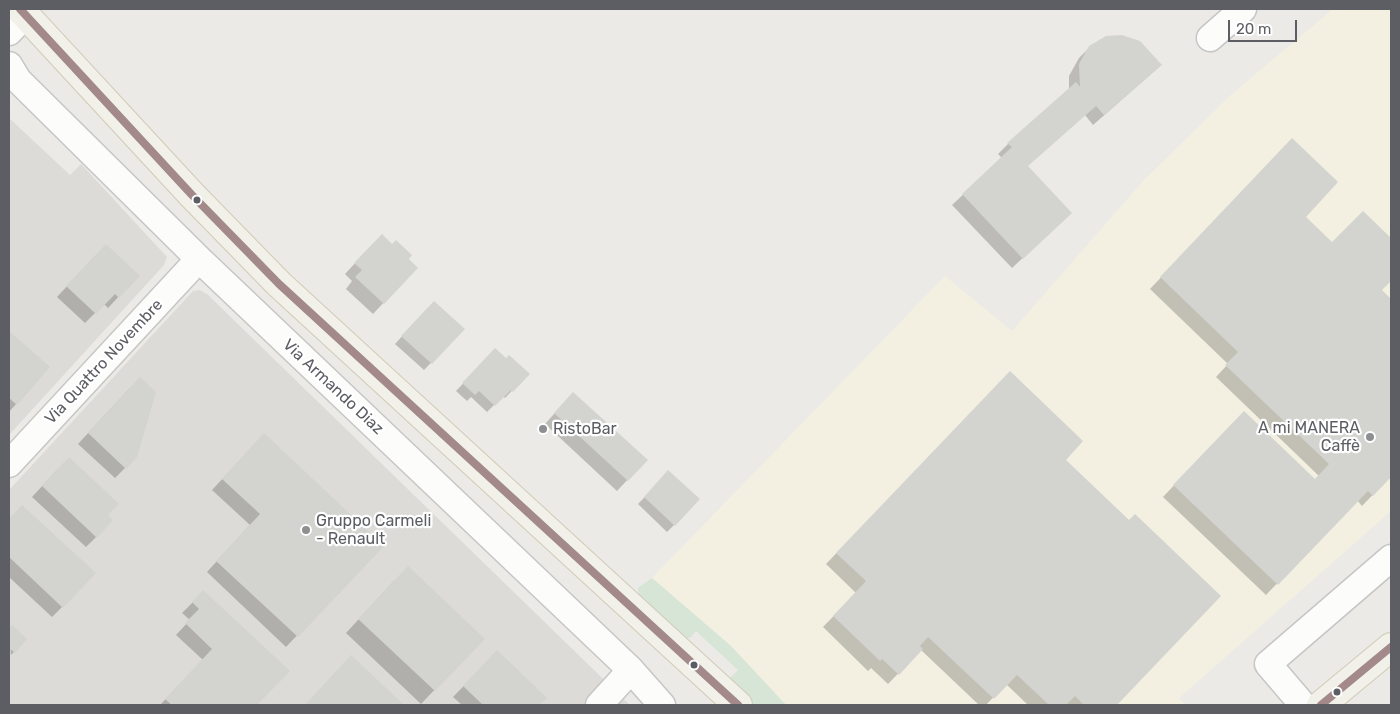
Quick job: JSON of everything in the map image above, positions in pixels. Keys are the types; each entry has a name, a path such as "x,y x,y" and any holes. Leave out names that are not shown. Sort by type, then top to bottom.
{"main road":[{"path":"18,19 279,284 738,705"},
{"path":"1321,705 1391,647"}],"street":[{"path":"1210,38 1243,9"},
{"name":"Via Armando Diaz","path":"9,65 18,80 199,260 631,670 662,705"},
{"name":"Via Quattro Novembre","path":"9,464 199,260"},
{"path":"1302,705 1268,664 1391,558"},
{"path":"599,705 631,670"}],"shaded area":[{"path":"1333,9 1391,9 1391,511 1179,698 1185,705 786,705 731,646 652,578 945,276 1012,331 1144,180 1233,93"},
{"path":"9,118 70,175 81,164 167,257 164,265 9,435"},
{"path":"200,290 207,294 630,705 9,705 9,490 193,291"}],"green space":[{"path":"652,578 731,646 786,705 753,705 727,681 738,670 696,631 690,638 681,638 639,599 638,588"}],"building":[{"path":"1122,35 1140,41 1162,65 1104,115 1096,106 1028,166 1072,213 1023,259 962,194 1012,147 1007,143 1076,82 1080,87 1079,64 1089,46 1106,36"},
{"path":"1292,138 1338,182 1306,217 1332,242 1363,211 1391,238 1391,281 1382,290 1391,299 1391,477 1373,496 1368,491 1278,585 1173,485 1244,411 1315,479 1329,464 1225,365 1238,352 1160,277"},
{"path":"382,234 392,244 396,240 412,255 409,259 418,268 384,304 355,277 362,270 354,263"},
{"path":"106,244 140,276 119,298 115,294 96,314 66,286"},
{"path":"434,301 465,329 432,364 401,336"},
{"path":"9,331 50,367 17,405 9,398"},
{"path":"495,348 506,358 509,355 530,374 513,392 511,390 495,406 479,391 475,395 462,383"},
{"path":"1010,371 1083,441 1066,460 1129,520 1135,514 1221,596 1117,705 1084,705 1075,696 1066,705 1049,705 1017,675 994,699 928,637 920,646 923,649 899,675 882,659 880,661 833,616 866,581 836,553"},
{"path":"140,377 156,392 137,457 126,469 88,433"},
{"path":"573,392 648,460 628,481 554,413"},
{"name":"Gruppo Carmeli - Renault","path":"264,433 384,546 298,637 216,561 260,514 222,479"},
{"path":"69,457 119,504 108,515 113,520 97,538 42,486"},
{"path":"668,470 700,499 675,526 644,497"},
{"path":"22,505 96,573 63,608 9,557 9,519"},
{"path":"408,566 485,639 435,691 358,619"},
{"path":"203,590 290,671 257,705 172,705 165,699 212,649 185,623 199,609 192,602"},
{"path":"12,625 27,639 15,653 9,648 9,628"},
{"path":"497,650 547,698 539,705 483,705 463,686"},
{"path":"351,655 404,705 305,705"}],"transit line":[{"path":"20,9 192,195 279,284 738,705"},
{"path":"1321,705 1391,647"}],"place":[{"name":"RistoBar","path":"543,429"},
{"name":"A mi MANERA Caffè","path":"1370,437"},
{"name":"Gruppo Carmeli - Renault","path":"306,530"}]}
